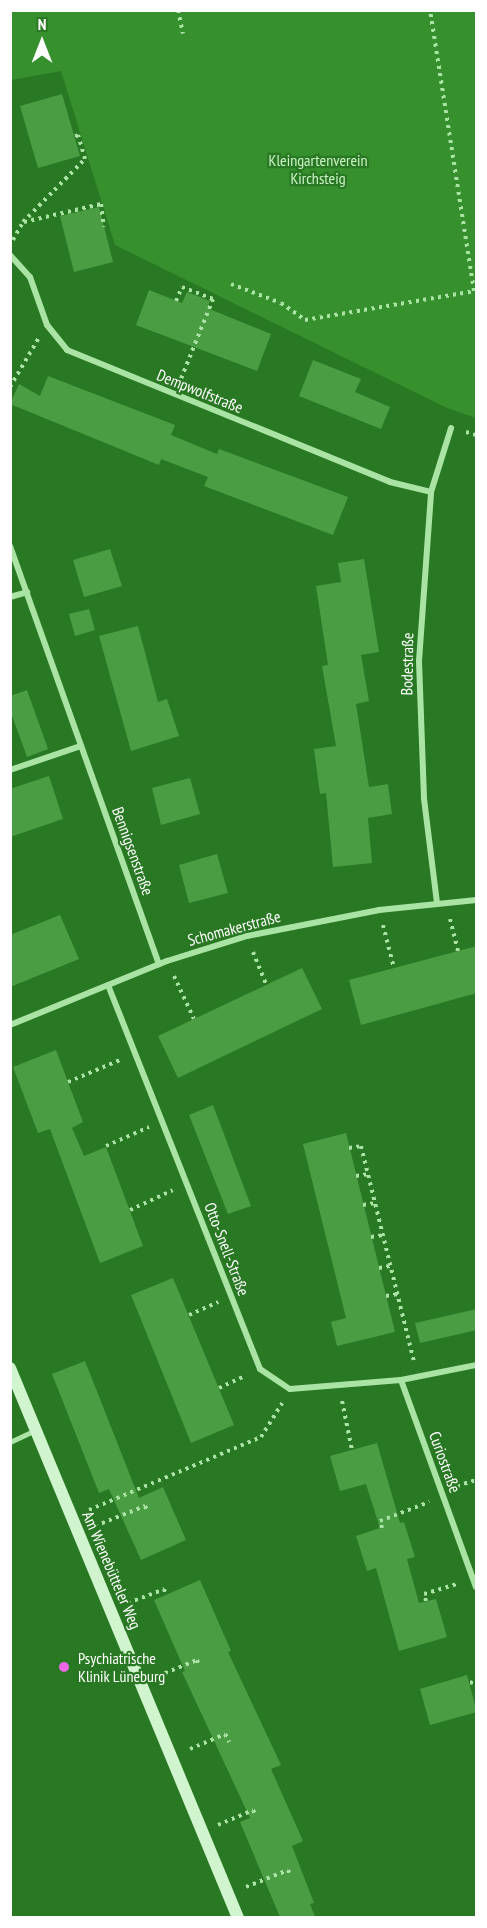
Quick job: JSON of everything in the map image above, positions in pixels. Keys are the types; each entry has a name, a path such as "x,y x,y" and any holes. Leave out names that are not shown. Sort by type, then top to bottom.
{"street":[{"name":"Dempwolfstraße","path":"10,255 30,277 47,325 68,350 390,482 431,492"},
{"name":"Bodestraße","path":"437,903 424,798 419,661 431,492 451,428"},
{"name":"Bennigsenstraße","path":"10,546 159,964"},
{"path":"10,597 27,592"},
{"path":"10,770 81,746"},
{"name":"Schomakerstraße","path":"10,1025 159,964 247,936 379,910 477,900"},
{"name":"Otto-Snell-Straße","path":"108,985 260,1369"},
{"path":"260,1369 290,1389 339,1387 401,1380 477,1365"},
{"name":"Am Wienebütteler Weg","path":"10,1368 238,1917"},
{"name":"Curiostraße","path":"401,1380 477,1587"}],"lane":[{"path":"10,1442 36,1430"}],"path":[{"path":"178,10 183,33"},
{"path":"231,284 281,303 305,320 474,291 430,10"},
{"path":"10,245 23,222 84,159 78,135 74,137"},
{"path":"23,222 101,204 104,227"},
{"path":"174,395 213,299 182,286 176,301"},
{"path":"10,387 47,325"},
{"path":"446,902 458,951"},
{"path":"379,910 394,968"},
{"path":"247,936 266,985"},
{"path":"167,961 194,1019"},
{"path":"68,1082 135,1054"},
{"path":"106,1146 162,1122"},
{"path":"349,1148 360,1146 418,1377"},
{"path":"356,1176 368,1174"},
{"path":"130,1210 187,1184"},
{"path":"363,1205 375,1203"},
{"path":"371,1237 383,1235"},
{"path":"379,1268 391,1266"},
{"path":"386,1296 398,1294"},
{"path":"189,1315 231,1296"},
{"path":"219,1388 260,1369"},
{"path":"339,1387 352,1450"},
{"path":"72,1517 261,1437 290,1389"},
{"path":"382,1528 380,1521 443,1497"},
{"path":"79,1533 145,1506 147,1510"},
{"path":"426,1601 424,1594 473,1579"},
{"path":"111,1610 164,1589 166,1595"},
{"path":"141,1683 197,1660 199,1665"},
{"path":"470,1683 477,1681"},
{"path":"171,1758 225,1734 229,1742"},
{"path":"202,1832 253,1810 256,1816"},
{"path":"228,1894 288,1870 290,1875"}],"green space":[{"name":"Kleingartenverein Kirchsteig","path":"11,10 476,11 476,418 447,408 115,245 61,71 11,80"}],"building":[{"path":"62,94 80,156 38,168 20,106"},
{"path":"99,207 113,262 74,272 60,216"},
{"path":"149,290 182,303 187,292 210,301 207,308 271,334 257,371 136,325"},
{"path":"313,360 361,379 355,392 390,407 381,429 299,396"},
{"path":"48,376 175,425 171,435 217,454 219,449 348,497 333,535 204,486 208,477 161,459 159,465 10,404 19,384 40,396"},
{"path":"110,549 122,586 84,597 73,560"},
{"path":"364,559 379,652 361,655 369,701 356,704 369,787 388,784 392,814 368,818 372,863 333,867 326,793 320,794 314,749 336,746 322,666 328,665 316,586 341,582 338,563"},
{"path":"89,609 95,630 75,636 69,614"},
{"path":"138,626 158,702 167,699 179,736 131,751 99,636"},
{"path":"27,690 48,749 27,757 10,710 10,696"},
{"path":"49,776 63,819 10,837 10,789"},
{"path":"190,778 200,814 161,825 152,788"},
{"path":"217,854 228,893 189,903 179,865"},
{"path":"60,915 79,959 10,987 10,935"},
{"path":"477,946 477,993 361,1025 349,980"},
{"path":"302,968 322,1009 178,1078 158,1036"},
{"path":"56,1050 83,1122 72,1128 84,1156 106,1147 143,1246 100,1263 50,1129 38,1133 13,1067"},
{"path":"213,1105 251,1206 228,1214 189,1115"},
{"path":"346,1133 395,1332 337,1346 331,1322 346,1318 303,1144"},
{"path":"173,1278 234,1425 191,1443 131,1295"},
{"path":"477,1309 477,1330 420,1343 415,1323"},
{"path":"85,1361 139,1498 163,1487 186,1540 141,1560 109,1489 99,1493 52,1374"},
{"path":"377,1443 400,1523 404,1522 415,1557 407,1559 419,1603 436,1599 447,1637 399,1651 376,1568 367,1571 356,1536 380,1528 366,1484 340,1491 330,1456"},
{"path":"200,1580 231,1651 228,1652 281,1765 271,1769 303,1841 292,1846 314,1903 310,1904 315,1917 280,1917 240,1822 250,1818 182,1672 185,1671 154,1600"},
{"path":"467,1675 477,1712 430,1725 420,1689"}],"place":[{"name":"Psychiatrische Klinik Lüneburg","path":"64,1667"}]}
